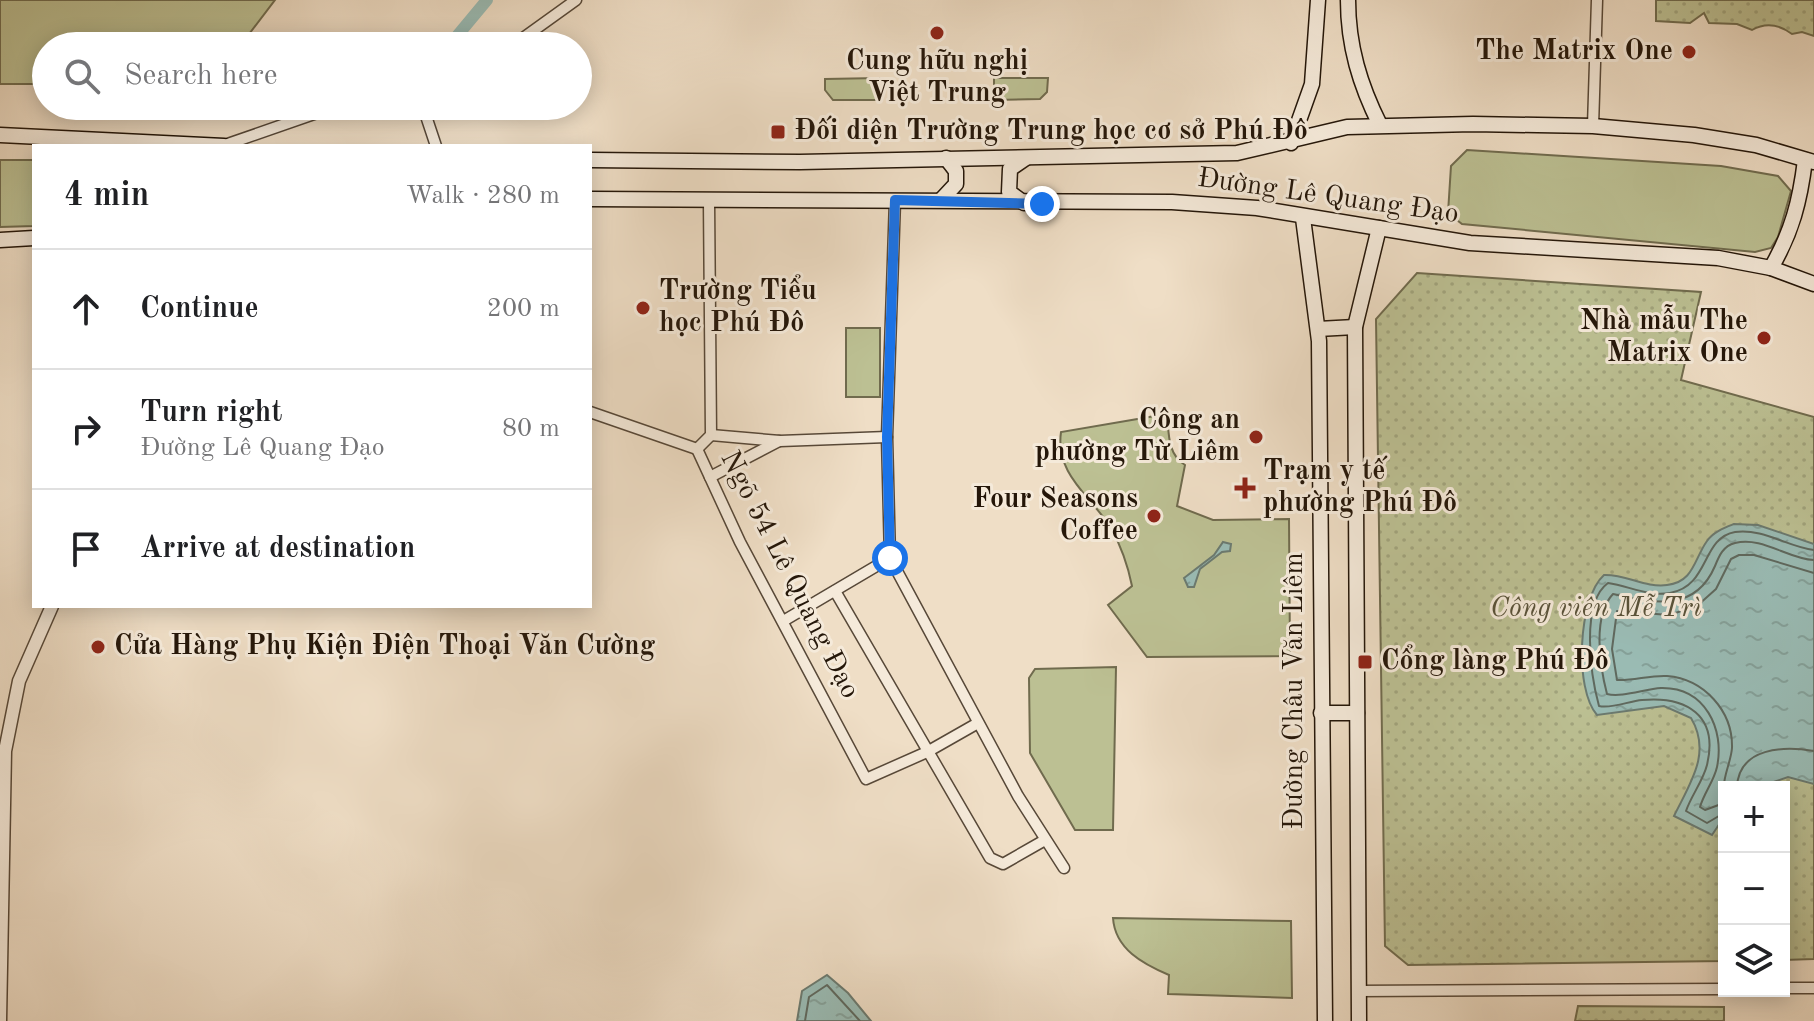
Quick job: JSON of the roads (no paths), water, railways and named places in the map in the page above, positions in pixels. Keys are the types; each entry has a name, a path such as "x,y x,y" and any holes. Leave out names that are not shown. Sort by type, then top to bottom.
{"main road":[{"path":"1291,143 1312,84 1318,0"},
{"path":"1348,0 1348,24 1361,87 1380,125"},
{"path":"1318,25 1348,24"},
{"name":"Đường Lê Quang Đạo","path":"592,160 1026,158 1237,153 1291,143 1347,127 1380,125 1593,126 1694,135 1756,145 1809,161"},
{"path":"0,135 182,144"},
{"path":"941,200 956,184 956,171 946,158"},
{"path":"1024,203 1009,192 1007,180 1010,169 1026,158"},
{"path":"1771,268 1789,238 1809,161"},
{"name":"Đường Lê Quang Đạo","path":"592,199 1172,202 1257,208 1303,218 1470,243 1718,258 1771,268 1814,284"},
{"name":"Đường Châu Văn Liêm","path":"1303,218 1318,329 1325,1021"},
{"path":"1359,1021 1355,327 1379,228"},
{"path":"0,240 32,238"},
{"path":"1318,329 1355,327"},
{"path":"1321,713 1357,713"}],"street":[{"path":"531,32 576,0"},
{"path":"1593,126 1597,0"},
{"path":"229,144 297,120"},
{"path":"430,120 436,144"},
{"path":"895,200 887,437 890,558 978,723 1064,868"},
{"name":"Ngõ 54 Lê Quang Đạo","path":"709,201 711,435 697,449 740,542 785,620 866,779 927,752"},
{"path":"592,413 697,449"},
{"path":"711,435 780,441 887,437"},
{"path":"710,477 780,441"},
{"path":"785,620 890,558"},
{"path":"835,591 990,858 1003,864 1045,840"},
{"path":"0,1021 5,751 19,681 51,608"},
{"path":"927,752 978,723"},
{"path":"1790,988 1814,988"},
{"path":"1358,991 1718,989"}],"water":[{"path":"1734,524 1758,525 1814,544 1814,784 1788,777 1776,781 1718,781 1718,826 1712,835 1674,816 1692,780 1699,756 1697,731 1691,718 1664,706 1597,715 1585,685 1582,644 1589,603 1604,575 1651,585 1676,583 1688,575 1709,538"},
{"path":"1223,542 1231,544 1230,551 1222,552 1200,569 1194,587 1188,587 1184,578 1214,555"},
{"path":"827,975 848,993 871,1021 797,1021 802,991"}],"waterway":[{"path":"460,32 487,0"}],"place":[{"name":"Cung hữu nghị Việt Trung","path":"937,33"},
{"name":"The Matrix One","path":"1689,52"},
{"name":"Đối diện Trường Trung học cơ sở Phú Đô","path":"778,132"},
{"name":"Trường Tiểu học Phú Đô","path":"643,308"},
{"name":"Nhà mẫu The Matrix One","path":"1764,338"},
{"name":"Công an phường Từ Liêm","path":"1256,437"},
{"name":"Trạm y tế phường Phú Đô","path":"1245,488"},
{"name":"Four Seasons Coffee","path":"1154,516"},
{"name":"Cửa Hàng Phụ Kiện Điện Thoại Văn Cường","path":"98,647"},
{"name":"Cổng làng Phú Đô","path":"1365,662"}],"park label":[{"name":"Công viên Mễ Trì","path":"1596,609"}]}
